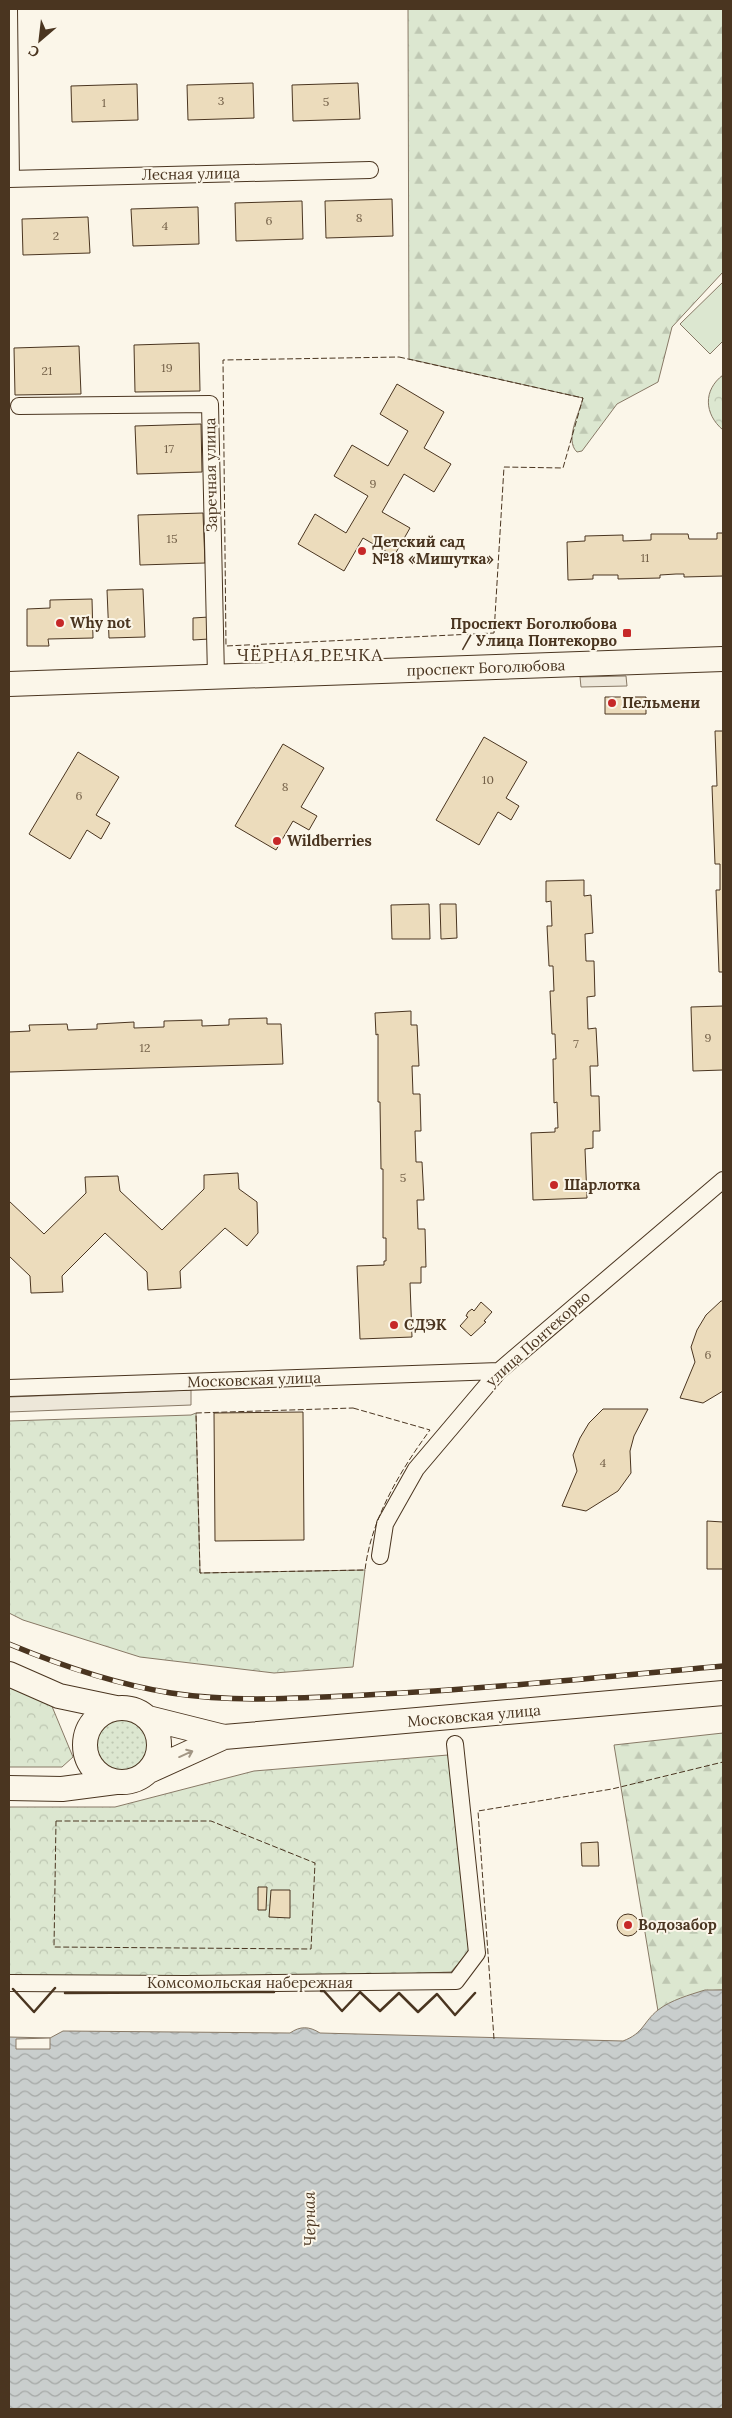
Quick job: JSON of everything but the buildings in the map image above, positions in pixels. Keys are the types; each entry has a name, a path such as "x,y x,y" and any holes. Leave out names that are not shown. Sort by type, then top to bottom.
{"main road":[{"name":"проспект Боголюбова","path":"9,684 723,660"},
{"path":"9,1674 58,1696 139,1711 148,1718 155,1728 159,1745 156,1762 149,1771"},
{"name":"Московская улица","path":"224,1737 723,1693"},
{"path":"58,1696 96,1772 116,1782"},
{"path":"62,1789 87,1751 88,1728 95,1719 105,1712 116,1708"},
{"path":"148,1718 224,1737"},
{"path":"9,1788 62,1789 128,1782 224,1737"}],"street":[{"name":"Лесная улица","path":"9,9 10,179 370,170"},
{"name":"Заречная улица","path":"19,406 210,404 216,677"},
{"name":"улица Понтекорво","path":"380,1556 385,1524 416,1469 499,1371 723,1180"},
{"name":"Московская улица","path":"9,1388 499,1371"},
{"name":"Комсомольская набережная","path":"9,1983 185,1984 456,1981 477,1953 455,1744"}],"green space":[{"path":"408,9 723,9 723,272 672,327 658,382 617,404 582,451 577,452 573,447 572,433 583,398 409,359"},
{"path":"723,282 723,341 710,354 680,324"},
{"path":"723,375 723,430 712,417 708,402 712,388"},
{"path":"196,1413 200,1573 365,1570 353,1667 274,1673 140,1657 23,1620 9,1613 9,1421 191,1415"},
{"path":"9,1685 51,1704 73,1757 62,1767 9,1767"},
{"path":"117,1718 127,1718 137,1722 145,1730 149,1745 145,1760 137,1768 127,1772 117,1772 107,1768 99,1760 95,1750 95,1740 99,1730 107,1722"},
{"path":"723,1733 723,1990 714,1990 689,1996 658,2011 614,1745"},
{"path":"448,1755 470,1950 451,1972 322,1977 9,1980 9,1807 115,1807 254,1771"}],"shaded area":[{"path":"626,676 627,686 581,687 580,677"},
{"path":"191,1390 191,1405 9,1412 9,1397"}],"water":[{"name":"Черная","path":"705,1990 723,1990 723,2409 9,2409 9,2037 50,2038 63,2031 290,2033 297,2029 305,2028 320,2033 623,2041 639,2031 653,2014 663,2006"}],"pier":[{"path":"50,2038 50,2049 16,2049 16,2039"}],"railway":[{"path":"9,1644 69,1667 129,1685 195,1696 244,1699 456,1689 723,1666"}],"fence":[{"path":"399,357 583,398 563,468 504,467 494,633 226,646 223,360 399,357"},
{"path":"353,1408 430,1430 388,1496 373,1532 365,1570 200,1573 196,1413 353,1408"},
{"path":"494,2039 478,1811 612,1789 723,1762"},
{"path":"56,1821 211,1821 315,1863 311,1949 54,1947 56,1821"}],"wall":[{"path":"13,1989 34,2012 55,1988"},
{"path":"321,1991 324,1991 342,2011 360,1992 380,2011 399,1993 418,2012 437,1994 455,2015 475,1993"},
{"path":"65,1993 274,1992"}],"place":[{"name":"Детский сад №18 «Мишутка»","path":"362,551"},
{"name":"Why not","path":"60,623"},
{"name":"Проспект Боголюбова / Улица Понтекорво","path":"627,633"},
{"name":"Пельмени","path":"612,703"},
{"name":"Wildberries","path":"277,841"},
{"name":"Шарлотка","path":"554,1185"},
{"name":"СДЭК","path":"394,1325"},
{"name":"Водозабор","path":"628,1925"}],"district":[{"name":"ЧЁРНАЯ РЕЧКА","path":"310,655"}]}
